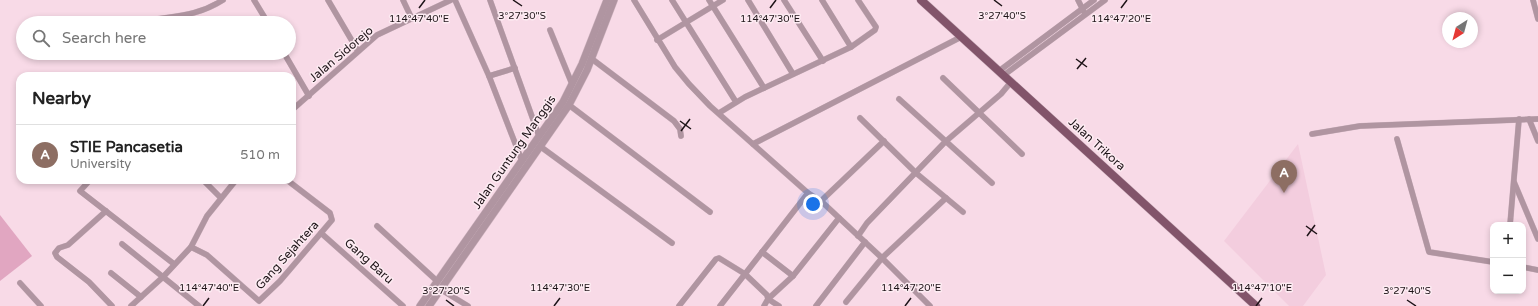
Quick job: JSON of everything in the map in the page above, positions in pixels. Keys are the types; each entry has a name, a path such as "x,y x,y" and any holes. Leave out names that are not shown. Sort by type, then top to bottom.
{"main road":[{"name":"Jalan Trikora","path":"921,0 1256,306"}],"street":[{"path":"184,16 203,11 224,0"},
{"path":"254,0 264,16"},
{"path":"328,0 358,51"},
{"path":"403,0 412,19"},
{"name":"Jalan Sidorejo","path":"296,107 377,35 451,0"},
{"path":"455,0 489,76 522,161"},
{"path":"490,0 539,136"},
{"name":"Jalan Guntung Manggis","path":"429,306 522,161 563,102 582,64 607,0"},
{"name":"Jalan Guntung Manggis","path":"420,306 437,281 480,228 541,147 569,105 592,59 614,0"},
{"path":"634,0 675,67 710,106 720,113 808,193 839,218 930,306"},
{"path":"672,0 736,102"},
{"path":"709,0 764,88"},
{"path":"658,40 723,0"},
{"path":"748,0 793,74"},
{"path":"784,0 823,61"},
{"path":"822,0 851,47"},
{"path":"720,113 736,102 851,47 876,27 858,0"},
{"path":"1078,0 1083,11"},
{"path":"1002,73 1083,11 1094,0"},
{"path":"1083,11 1105,0"},
{"path":"1533,0 1538,19"},
{"path":"550,30 572,84"},
{"path":"753,144 961,37"},
{"path":"592,59 674,121 680,129 681,136"},
{"path":"288,60 295,72"},
{"path":"489,76 515,68"},
{"path":"296,74 309,96"},
{"path":"943,78 1022,154"},
{"path":"858,236 867,223 945,142 1001,94 1011,82"},
{"path":"898,99 992,183"},
{"path":"569,105 710,212"},
{"path":"860,118 916,172 963,212"},
{"path":"1529,119 1538,141"},
{"path":"1312,134 1360,126 1538,119"},
{"path":"1510,222 1519,120"},
{"path":"1397,139 1429,252 1490,262"},
{"path":"821,202 884,141"},
{"path":"541,147 672,243"},
{"path":"1514,180 1538,239"},
{"path":"86,184 80,191 174,264"},
{"path":"207,184 221,198"},
{"path":"131,306 163,277 191,246 207,216 233,184"},
{"name":"Gang Sejahtera","path":"191,246 207,255 260,304 332,220 331,215 292,184"},
{"path":"720,306 808,193"},
{"path":"846,302 882,258 946,198"},
{"path":"106,211 68,245 59,248 56,253 57,257 89,282 112,306"},
{"path":"764,306 768,298 793,276 839,218"},
{"path":"377,226 437,281"},
{"name":"Gang Baru","path":"321,233 402,306"},
{"path":"816,306 865,242"},
{"path":"122,244 199,306"},
{"path":"762,252 793,276"},
{"path":"679,306 716,258 721,258 745,274 768,298 778,306"},
{"path":"1526,268 1538,270"},
{"path":"111,272 140,297"},
{"path":"20,283 41,306"},
{"path":"440,289 468,306"}],"shaded area":[{"path":"1298,144 1326,275 1303,306 1289,306 1224,241"},
{"path":"0,215 32,256 0,281"}],"place":[{"name":"STIE Pancasetia","path":"1284,193"}]}
